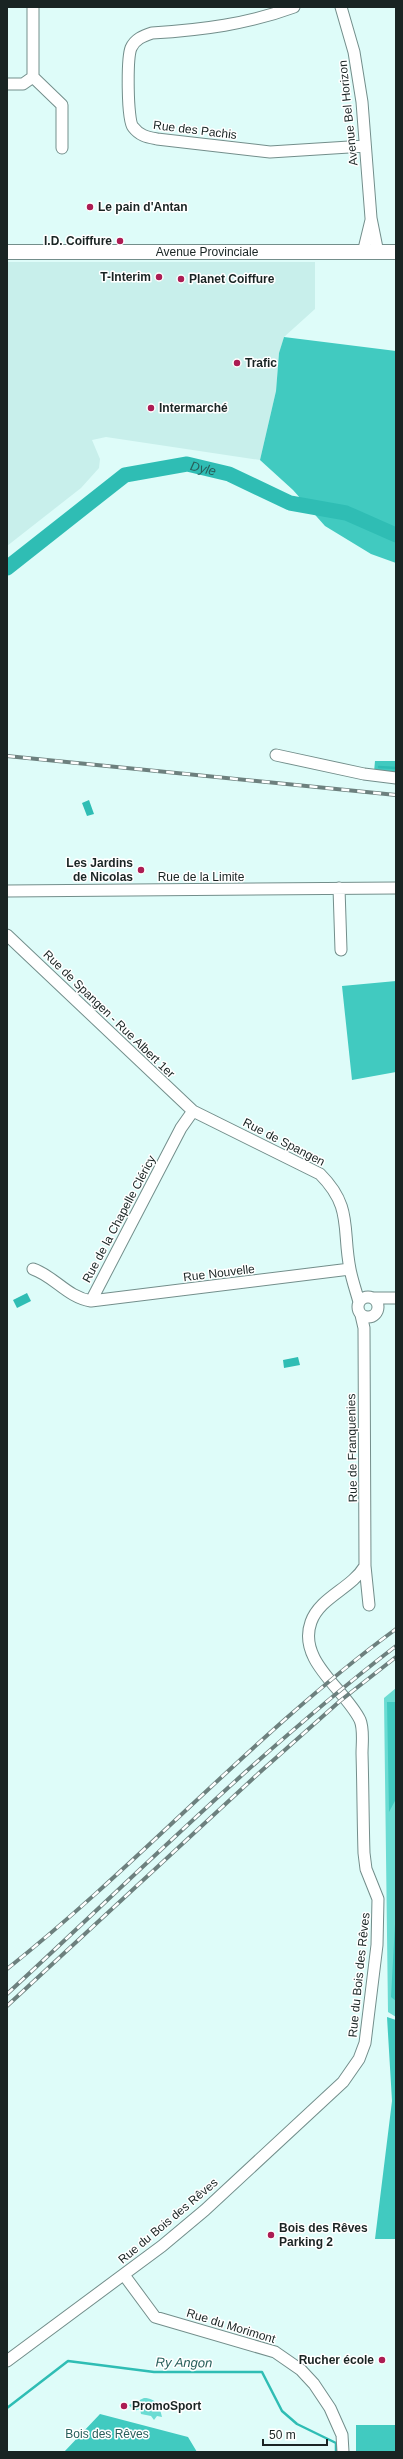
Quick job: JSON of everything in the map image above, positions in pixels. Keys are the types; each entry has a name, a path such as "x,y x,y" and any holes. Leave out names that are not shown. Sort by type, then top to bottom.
{"main road":[{"name":"Avenue Provinciale","path":"13,252 396,252"}],"street":[{"path":"33,7 32,77 62,105 62,148"},
{"name":"Rue des Pachis","path":"294,7 269,16 228,26 152,34 140,37 130,50 129,114 132,126 141,136 270,152 365,146"},
{"name":"Avenue Bel Horizon","path":"341,7 354,52 365,146 371,218 378,253"},
{"path":"7,84 22,84 32,77"},
{"name":"Avenue Bel Horizon","path":"363,253 371,218"},
{"path":"276,755 364,774 396,778"},
{"path":"340,888 341,950"},
{"name":"Rue de la Limite","path":"7,891 396,888"},
{"name":"Rue de Spangen - Rue Albert 1er","path":"7,935 193,1111"},
{"name":"Rue de Spangen","path":"193,1111 324,1178 331,1185 342,1205 350,1269 356,1285 367,1299"},
{"name":"Rue de la Chapelle Cléricy","path":"33,1269 45,1273 74,1296 91,1300 181,1128 193,1111"},
{"name":"Rue Nouvelle","path":"91,1300 350,1269"},
{"path":"370,1314 358,1307 367,1299 396,1298"},
{"path":"367,1299 378,1302 370,1314"},
{"path":"370,1314 396,1302"},
{"name":"Rue de Franquenies","path":"369,1605 365,1566 364,1328 370,1314"},
{"name":"Rue du Bois des Rêves","path":"7,2361 124,2275 205,2210 339,2086 359,2059 363,2049 372,1995 379,1920 378,1899 366,1869 364,1853 361,1723 315,1659 308,1644 308,1636 311,1622 318,1610 354,1581 365,1566"},
{"name":"Rue du Morimont","path":"124,2275 155,2317 271,2351 301,2370 314,2384 330,2408 342,2435 343,2452"}],"shaded area":[{"path":"7,262 315,262 315,309 284,337 279,353 276,391 260,460 106,437 92,440 100,459 99,468 81,488 7,546"},
{"path":"89,800 94,814 87,816 82,803"},
{"path":"27,1293 31,1301 17,1308 13,1300"},
{"path":"298,1357 300,1365 284,1368 283,1360"},
{"path":"396,1688 396,2017 388,2012 384,1698"},
{"path":"144,2398 148,2398 157,2404 162,2417 157,2416 154,2420 151,2416 141,2414 140,2409 134,2411 129,2405"}],"green space":[{"path":"284,337 396,351 396,563 371,554 325,526 293,490 260,460 276,391 279,353"},
{"path":"375,761 396,761 396,774 374,772"},
{"path":"396,981 396,1072 352,1080 342,986"},
{"path":"387,1702 396,1702 396,1799 389,1812"},
{"path":"396,1906 396,2001 391,1997"},
{"path":"387,2017 396,2020 396,2239 375,2239 392,2101"},
{"name":"Bois des Rêves","path":"100,2414 188,2437 197,2452 64,2452"},
{"path":"356,2425 396,2425 396,2452 356,2452"}],"waterway":[{"name":"Dyle","path":"7,568 125,475 187,464 229,474 290,503 346,513 396,535"},
{"path":"379,767 396,768"},
{"name":"Ry Angon","path":"7,2408 68,2361 154,2372 262,2372 282,2411 297,2424 336,2443 336,2452"}],"railway":[{"path":"7,756 396,795"},
{"path":"7,1969 57,1928 105,1885 247,1753 296,1710 396,1629"},
{"path":"7,1994 150,1860 295,1728 396,1646"},
{"path":"7,2006 259,1773 340,1701 396,1657"}],"place":[{"name":"Le pain d'Antan","path":"90,207"},
{"name":"I.D. Coiffure","path":"120,241"},
{"name":"T-Interim","path":"159,277"},
{"name":"Planet Coiffure","path":"181,279"},
{"name":"Trafic","path":"237,363"},
{"name":"Intermarché","path":"151,408"},
{"name":"Les Jardins de Nicolas","path":"141,870"},
{"name":"Bois des Rêves Parking 2","path":"271,2235"},
{"name":"Rucher école","path":"382,2360"},
{"name":"PromoSport","path":"124,2406"}]}
